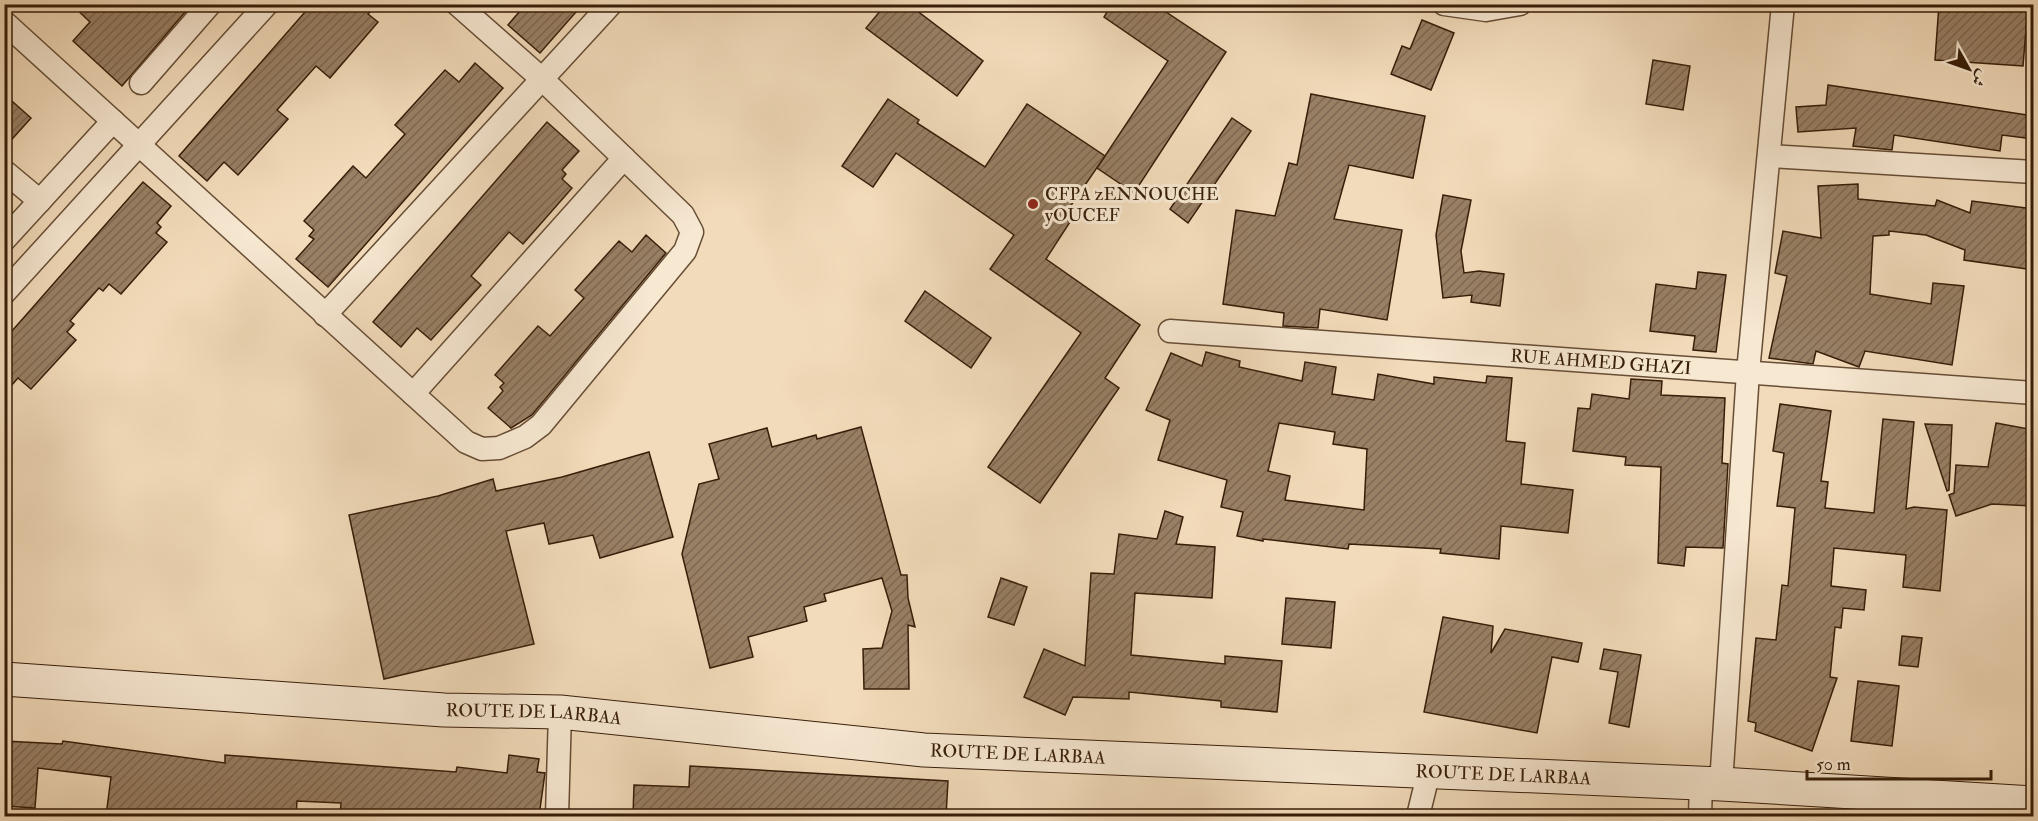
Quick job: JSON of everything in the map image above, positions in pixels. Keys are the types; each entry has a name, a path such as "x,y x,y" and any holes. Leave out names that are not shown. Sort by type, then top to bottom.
{"main road":[{"name":"ROUTE DE LARBAA","path":"4,679 444,710 560,712 924,750 1711,784 2034,803"}],"street":[{"path":"141,83 210,4"},
{"path":"4,292 267,4"},
{"path":"4,22 466,442 482,449 499,448 525,437 554,411 685,251 691,239 687,220 542,79 457,4"},
{"path":"325,315 611,4"},
{"path":"1444,4 1486,10 1520,4"},
{"path":"1700,816 1711,784 1784,4"},
{"path":"4,240 113,121"},
{"path":"1770,156 2034,172"},
{"path":"413,394 624,158"},
{"path":"4,171 40,201"},
{"name":"RUE AHMED GHAZI","path":"1170,331 2034,393"},
{"path":"557,816 560,712"},
{"path":"1418,816 1429,771"}],"building":[{"path":"71,4 192,4 122,86 73,41 90,22"},
{"path":"312,4 377,4 368,14 378,22 330,78 316,66 277,110 288,119 238,175 224,162 207,181 179,156"},
{"path":"526,4 583,4 540,53 508,25"},
{"path":"886,4 908,4 983,61 957,96 866,28"},
{"path":"1112,4 1154,4 1226,52 1134,193 1097,168 1168,61 1104,17"},
{"path":"1939,4 2028,5 2023,66 1935,60"},
{"path":"1422,20 1454,33 1431,90 1391,74 1402,46 1410,49"},
{"path":"1653,60 1690,66 1683,110 1646,104"},
{"path":"475,63 503,88 328,287 296,259 314,239 309,236 314,230 304,221 353,166 366,178 405,134 395,125 445,70 459,82"},
{"path":"1828,85 2034,116 2034,139 2002,135 2000,151 1894,135 1892,150 1853,146 1856,128 1798,132 1796,107 1826,105"},
{"path":"4,94 31,118 4,148"},
{"path":"1311,94 1425,116 1413,178 1349,165 1334,219 1402,230 1387,320 1320,309 1318,328 1283,326 1284,313 1223,304 1236,210 1275,216 1289,163 1297,165"},
{"path":"888,99 919,120 917,123 985,167 1027,104 1105,156 1063,217 1070,222 1046,259 1140,325 1105,378 1119,388 1040,503 988,467 1081,333 990,269 1014,235 896,153 873,187 842,166"},
{"path":"1232,118 1251,131 1188,223 1170,209"},
{"path":"547,122 579,151 562,170 566,174 562,179 572,188 523,244 509,232 471,276 481,285 431,340 417,328 401,347 373,322"},
{"path":"143,182 171,206 157,223 161,227 156,233 167,242 121,294 109,284 103,291 99,288 70,321 74,324 67,332 76,340 31,389 18,378 4,394 4,340"},
{"path":"1858,184 1858,199 1935,206 1937,200 1970,213 1972,201 2034,209 2034,270 1964,260 1965,250 1926,235 1889,231 1889,235 1873,236 1870,294 1931,304 1933,283 1964,286 1952,365 1865,351 1859,367 1816,351 1813,364 1769,358 1787,276 1775,273 1783,231 1821,238 1818,186"},
{"path":"1443,195 1471,200 1461,251 1464,273 1479,271 1504,274 1500,306 1471,302 1472,295 1443,298 1436,235"},
{"path":"646,235 666,253 532,415 511,428 488,408 503,391 500,387 504,383 495,375 538,326 550,336 584,298 575,290 619,241 632,252"},
{"path":"1698,272 1726,275 1716,352 1693,350 1695,336 1650,331 1656,284 1696,289"},
{"path":"925,291 991,338 971,368 905,321"},
{"path":"1206,352 1240,361 1239,367 1302,381 1305,362 1336,367 1332,394 1374,400 1378,374 1434,384 1434,377 1486,383 1487,376 1512,378 1506,441 1525,443 1521,484 1573,490 1568,533 1501,526 1499,559 1440,553 1441,549 1349,544 1348,549 1263,539 1263,541 1237,536 1243,512 1221,507 1227,480 1158,460 1170,420 1146,410 1171,353 1202,366","holes":["1279,423 1335,432 1333,444 1367,449 1364,510 1285,500 1290,476 1268,471"]},
{"path":"1631,379 1662,381 1661,395 1725,398 1722,463 1728,464 1723,548 1686,547 1684,566 1658,563 1661,467 1625,465 1626,457 1573,451 1578,408 1590,409 1592,394 1629,399"},
{"path":"1780,404 1831,411 1821,481 1828,482 1825,508 1874,513 1883,419 1914,422 1906,509 1914,507 1947,510 1940,591 1903,587 1906,555 1834,548 1831,586 1866,590 1864,610 1843,608 1841,628 1835,627 1830,677 1837,678 1812,751 1755,731 1756,723 1748,721 1756,638 1776,640 1782,585 1788,586 1795,508 1777,506 1784,453 1773,451"},
{"path":"1996,423 2034,430 2032,506 1992,504 1956,516 1949,495 1954,493 1956,465 1988,467"},
{"path":"1925,424 1952,425 1949,490 1947,491"},
{"path":"861,427 901,575 907,575 908,598 915,627 908,625 909,689 864,689 863,649 882,648 892,611 882,578 824,594 826,601 804,607 807,621 748,637 753,657 710,668 682,554 699,484 719,479 709,444 767,428 772,447 816,435 817,439"},
{"path":"649,452 673,537 600,558 593,535 549,544 544,523 506,531 534,644 384,679 349,515 438,496 493,479 496,491 562,477"},
{"path":"1165,511 1183,517 1176,544 1215,547 1212,598 1135,593 1131,655 1225,664 1225,656 1282,661 1277,712 1221,707 1221,701 1129,692 1129,699 1073,697 1065,715 1024,697 1044,649 1085,666 1091,573 1114,574 1119,534 1157,539"},
{"path":"1001,578 1027,587 1014,625 988,617"},
{"path":"1286,598 1335,602 1331,648 1282,644"},
{"path":"1443,617 1493,626 1491,653 1505,629 1582,643 1578,662 1552,657 1537,733 1424,712"},
{"path":"1902,636 1922,638 1918,667 1899,665"},
{"path":"1604,649 1641,655 1629,727 1609,723 1618,672 1600,669"},
{"path":"1858,681 1899,686 1892,746 1851,741"},
{"path":"4,741 62,744 63,741 225,763 225,755 456,772 457,767 507,773 509,755 539,759 537,772 545,773 539,816 340,816 341,803 297,801 296,816 250,816 197,811 196,816 106,816 111,777 38,768 35,808 4,806"},
{"path":"690,766 948,781 946,816 633,816 634,785 689,787"}],"place":[{"name":"CFPA zENNOUCHE yOUCEF","path":"1033,204"}]}
